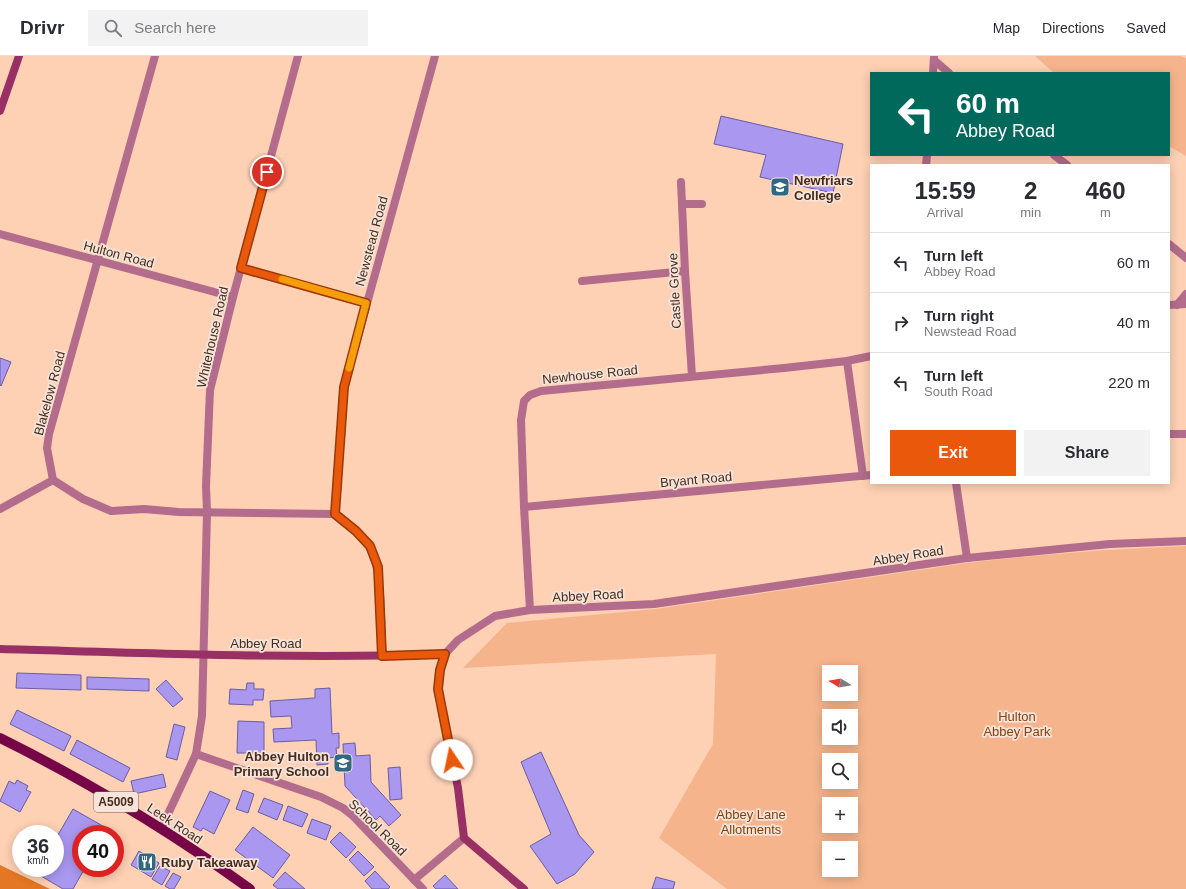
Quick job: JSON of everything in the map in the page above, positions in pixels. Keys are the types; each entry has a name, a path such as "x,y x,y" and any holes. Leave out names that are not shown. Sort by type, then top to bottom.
{"main road":[{"name":"Leek Road","path":"0,738 71,775 161,829 250,889"}],"street":[{"path":"0,112 19,56"},
{"name":"Blakelow Road","path":"52,480 46,448 155,56"},
{"name":"Whitehouse Road","path":"203,655 207,512 206,486 210,390 233,297 298,56"},
{"name":"Newstead Road","path":"335,514 344,387 435,56"},
{"path":"933,72 934,58"},
{"path":"934,58 948,72"},
{"path":"1055,156 1066,164"},
{"name":"Castle Grove","path":"681,182 692,376"},
{"path":"683,204 702,204"},
{"name":"Hulton Road","path":"0,234 233,297"},
{"path":"1170,245 1186,258"},
{"path":"241,268 366,303"},
{"path":"582,281 685,271"},
{"path":"1177,305 1186,294"},
{"name":"Newhouse Road","path":"530,610 521,420 524,401 530,394 541,390 847,361 870,356"},
{"path":"847,361 867,475"},
{"path":"1170,434 1186,434"},
{"name":"Bryant Road","path":"524,507 867,475"},
{"path":"0,509 52,480 83,499 111,511 144,509 207,512 335,514 356,531 370,546 378,567 382,656"},
{"path":"956,484 967,558"},
{"name":"Abbey Road","path":"0,649 203,655 382,656 445,654 458,640 495,616 530,610 654,604 967,558 1110,544 1186,541"},
{"path":"445,654 440,670 438,689 458,788 464,838 524,889"},
{"path":"161,829 196,754 202,716 203,655"},
{"name":"School Road","path":"196,754 321,797 342,808 356,820 423,889"},
{"path":"414,880 464,838"}],"green space":[{"path":"1035,56 1180,56 1186,58 1186,156 1170,147 1170,72 1053,72"},
{"name":"Hulton Abbey Park","path":"1186,546 1186,889 727,889 659,838 713,744 716,654 463,668 507,623 655,609 967,563 1076,552"}],"shaded area":[{"path":"0,865 12,871 12,877 25,877 50,889 0,889"}],"building":[{"path":"721,116 843,144 833,193 760,177 766,155 714,144"},
{"path":"0,358 11,362 1,386 0,385"},
{"path":"17,673 81,675 81,690 16,688"},
{"path":"87,677 149,679 149,691 87,689"},
{"path":"166,680 183,699 173,707 156,689"},
{"path":"247,683 254,683 254,689 264,689 263,700 253,700 253,705 229,704 230,689 246,690"},
{"path":"330,688 332,734 339,733 339,748 336,748 337,757 328,758 328,764 317,765 316,740 274,742 273,729 292,728 291,716 271,717 270,701 315,698 315,689"},
{"path":"17,710 71,736 64,751 10,724"},
{"path":"238,721 264,722 264,753 237,753"},
{"path":"174,724 185,727 177,760 166,757"},
{"path":"77,740 130,768 123,782 70,754"},
{"path":"355,743 356,756 370,755 371,782 401,815 389,826 380,816 376,820 345,786 343,744"},
{"path":"541,752 579,835 594,852 575,874 557,884 530,846 551,834 521,762"},
{"path":"400,767 402,799 390,800 388,768"},
{"path":"163,774 166,787 134,794 131,781"},
{"path":"17,780 28,786 26,790 31,792 20,812 0,801 9,781 15,784"},
{"path":"243,790 254,794 248,813 236,809"},
{"path":"210,791 230,800 214,834 203,828 201,831 193,827"},
{"path":"264,798 283,805 277,820 258,812"},
{"path":"288,806 308,814 302,827 283,820"},
{"path":"73,809 101,825 72,825 72,877 80,877 73,889 63,889 43,877 64,877 64,825"},
{"path":"312,819 331,826 326,840 307,833"},
{"path":"253,827 290,855 273,878 235,850"},
{"path":"340,832 356,847 346,858 330,842"},
{"path":"139,851 159,863 151,877 131,865"},
{"path":"358,851 374,867 364,876 349,860"},
{"path":"160,866 170,871 162,885 152,879"},
{"path":"375,871 390,887 388,889 372,889 365,881"},
{"path":"285,872 305,889 278,889 273,885"},
{"path":"173,873 181,877 174,889 170,889 165,886"},
{"path":"445,875 458,889 436,889 433,886"},
{"path":"656,877 675,882 673,889 652,889"}],"slow traffic":[{"path":"282,279 366,303 349,368"}],"place":[{"name":"Newfriars College","path":"780,187"},
{"name":"Abbey Hulton Primary School","path":"343,763"},
{"name":"Ruby Takeaway","path":"147,862"}],"route":[{"path":"267,172 241,268 366,303 344,387 335,514 356,531 370,546 378,567 382,656 445,654 440,670 438,689 452,760"}],"park label":[{"name":"Abbey Lane Allotments","path":"751,822"}]}
